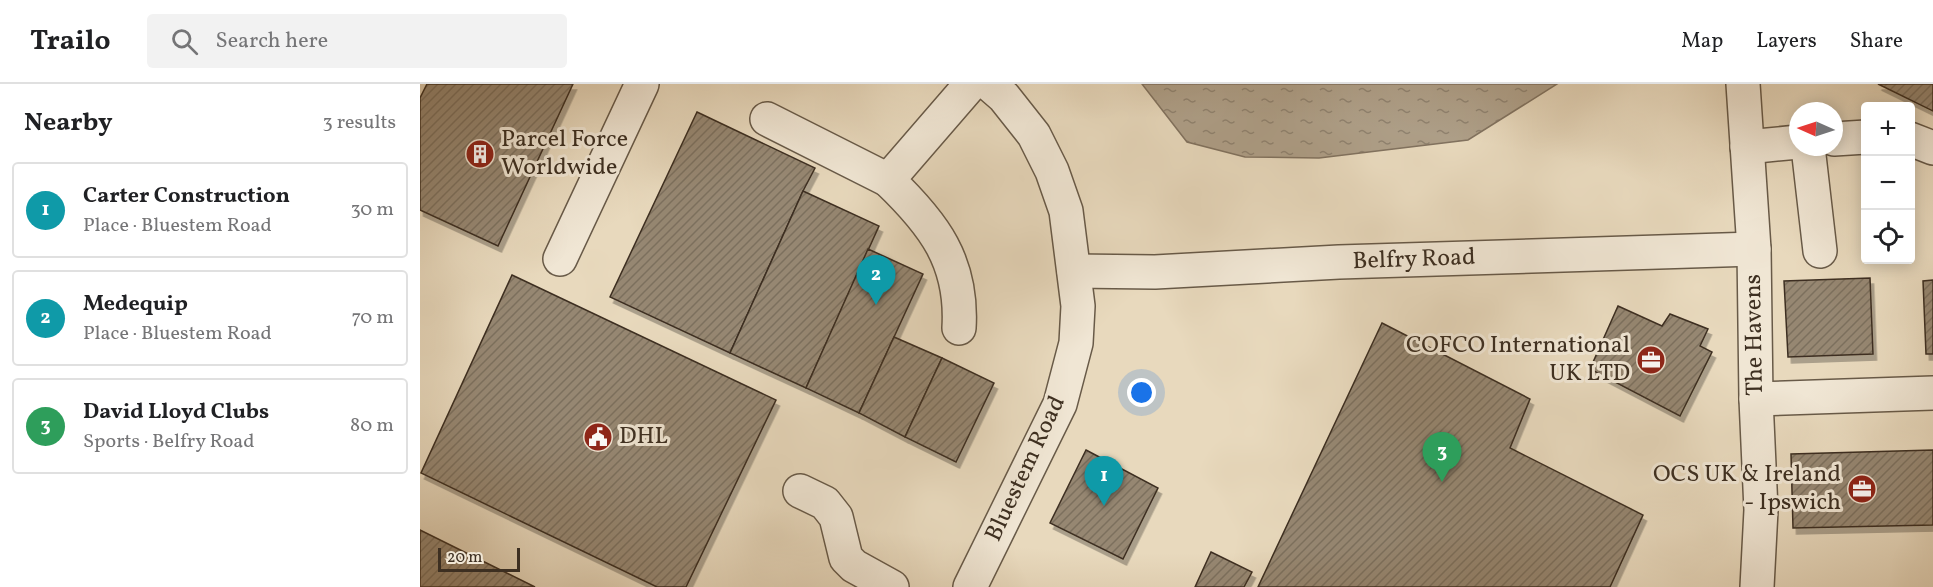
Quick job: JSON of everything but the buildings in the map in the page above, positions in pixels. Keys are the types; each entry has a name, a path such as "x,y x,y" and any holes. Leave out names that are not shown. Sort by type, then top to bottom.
{"street":[{"path":"560,259 642,84"},
{"path":"888,180 971,84"},
{"name":"Bluestem Road","path":"970,587 1060,404 1076,343 1078,306 1066,211 1052,171 1034,135 1004,97 989,84"},
{"name":"The Havens","path":"1743,84 1754,249 1756,399 1761,510 1757,587"},
{"path":"767,119 888,180 914,205 934,230 953,268 961,304 959,328"},
{"path":"1843,138 1861,137"},
{"path":"1915,141 1933,148"},
{"path":"1747,147 1789,143"},
{"path":"1810,156 1820,251"},
{"name":"Belfry Road","path":"1074,271 1155,272 1339,262 1754,249"},
{"path":"1756,399 1933,393"},
{"path":"800,491 825,503 836,517 846,558 854,566 892,587"}],"water":[{"path":"1142,84 1557,84 1468,140 1319,158 1245,157 1187,142"}],"place":[{"name":"Parcel Force Worldwide","path":"480,154"},
{"name":"Medequip","path":"876,305"},
{"name":"COFCO International UK LTD","path":"1651,360"},
{"name":"DHL","path":"598,437"},
{"name":"David Lloyd Clubs","path":"1442,482"},
{"name":"OCS UK & Ireland - Ipswich","path":"1862,489"},
{"name":"Carter Construction","path":"1104,506"}]}
